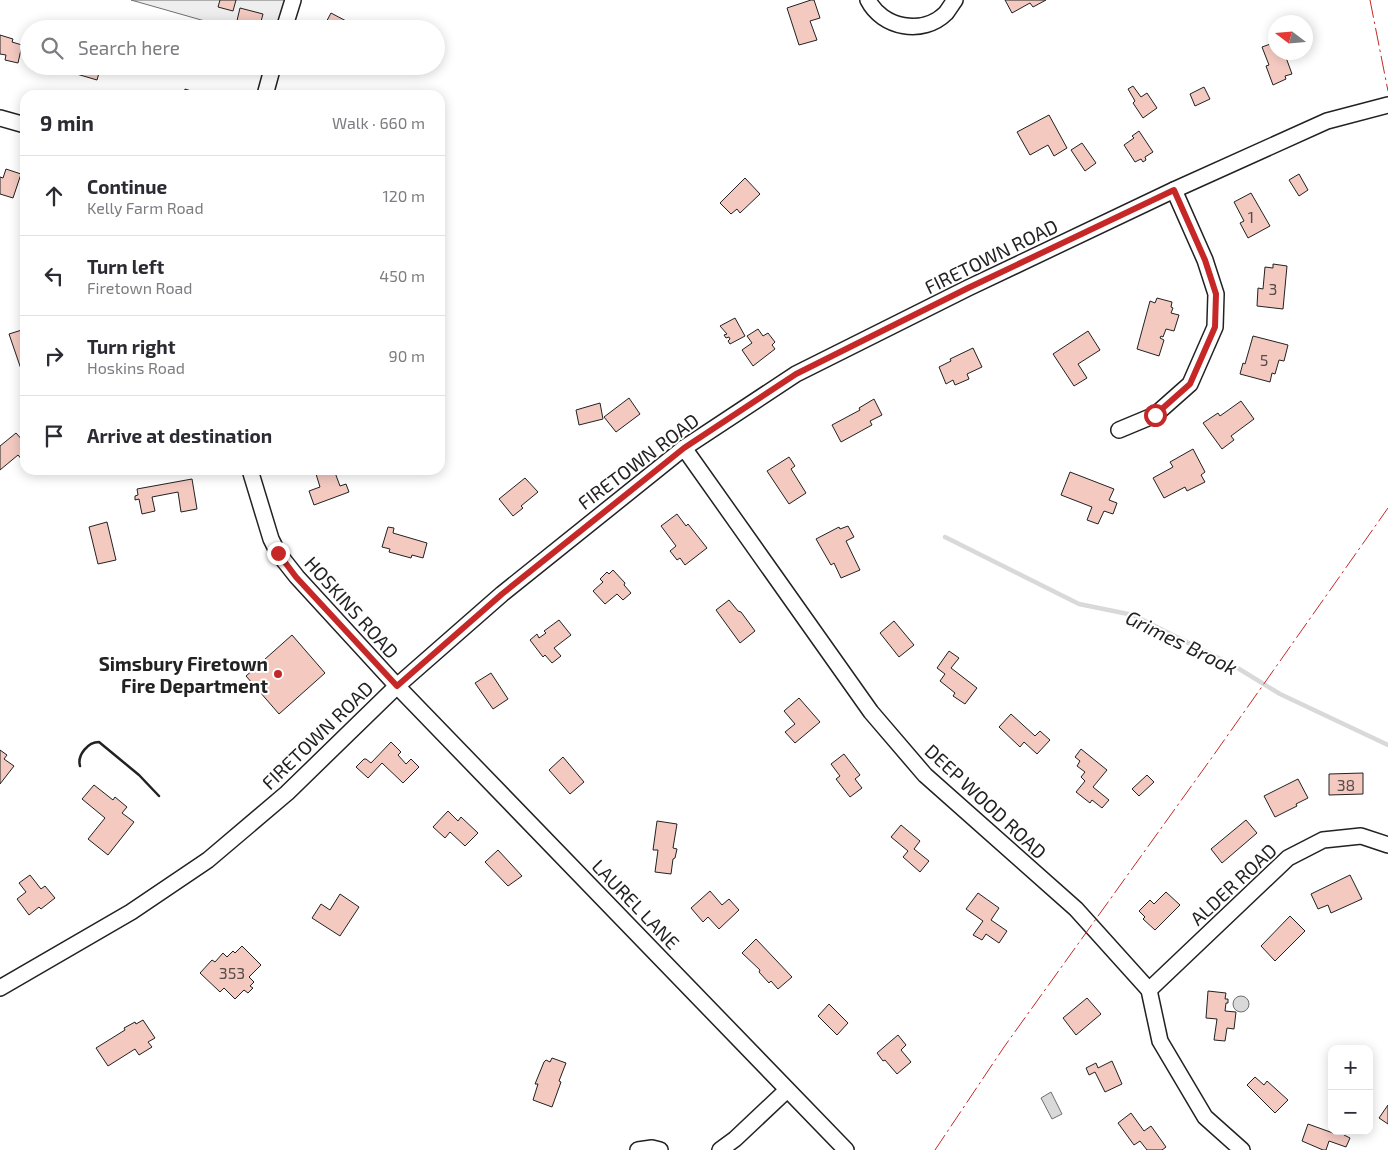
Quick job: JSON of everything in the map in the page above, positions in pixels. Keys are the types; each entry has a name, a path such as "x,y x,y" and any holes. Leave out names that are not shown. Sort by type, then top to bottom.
{"street":[{"path":"286,20 292,0"},
{"path":"868,0 872,8 884,19 899,25 915,26 931,22 945,14 955,0"},
{"path":"266,90 271,75"},
{"name":"FIRETOWN ROAD","path":"0,988 131,912 208,860 288,793 397,686 502,594 684,448 796,374 968,288 1174,190 1327,121 1388,105"},
{"path":"0,118 20,124"},
{"path":"1119,430 1155,415 1190,384 1215,327 1216,294 1205,260 1174,190"},
{"name":"DEEP WOOD ROAD","path":"684,448 871,712 925,775 1076,910 1149,990"},
{"name":"HOSKINS ROAD","path":"252,475 271,539 278,553 296,577 397,686"},
{"name":"LAUREL LANE","path":"397,686 846,1150"},
{"name":"ALDER ROAD","path":"1149,990 1288,858 1324,840 1361,836 1388,845"},
{"path":"1149,990 1160,1041 1205,1117 1242,1150"},
{"path":"720,1150 735,1139 787,1090"},
{"path":"638,1150 652,1148 660,1150"}],"shaded area":[{"path":"131,0 286,0 280,20 201,20"},
{"path":"1238,996 1244,996 1249,1001 1247,1010 1238,1012 1233,1007 1233,1001"},
{"path":"1051,1092 1062,1114 1052,1119 1041,1098"}],"building":[{"path":"220,0 236,0 233,11 218,7"},
{"path":"814,0 820,18 810,21 817,40 799,45 787,8"},
{"path":"1005,0 1046,0 1033,7 1030,3 1012,13"},
{"path":"240,8 263,14 261,20 237,20"},
{"path":"331,13 344,20 327,20"},
{"path":"0,35 13,39 12,42 20,44 18,63 5,60 6,55 0,54"},
{"path":"1268,45 1268,60 1287,60 1292,74 1285,76 1286,79 1273,85 1266,66 1269,65 1262,47"},
{"path":"80,75 98,75 97,80"},
{"path":"1133,86 1141,97 1147,93 1157,108 1143,118 1133,103 1135,101 1128,89"},
{"path":"1204,87 1210,99 1195,106 1190,94"},
{"path":"1049,115 1067,148 1054,156 1048,145 1030,155 1017,132"},
{"path":"1139,131 1153,152 1145,157 1146,160 1143,162 1141,159 1135,162 1124,145 1134,138 1132,136"},
{"path":"1082,143 1096,163 1085,171 1071,150"},
{"path":"6,169 20,174 13,198 0,194 0,177 3,178"},
{"path":"1299,174 1308,190 1299,196 1289,180"},
{"path":"745,178 760,194 740,213 737,209 731,214 720,203"},
{"path":"1251,193 1270,226 1248,238 1240,223 1244,221 1234,202"},
{"path":"1273,264 1287,266 1283,309 1257,306 1258,288 1263,289 1265,267 1273,268"},
{"path":"1157,298 1172,302 1171,307 1173,308 1171,313 1179,315 1174,331 1166,329 1163,337 1161,336 1160,338 1164,340 1159,356 1137,349 1150,301 1155,303"},
{"path":"735,318 745,336 730,344 728,341 729,337 726,338 724,335 727,334 720,326"},
{"path":"758,329 763,336 768,333 775,342 772,345 775,349 753,366 742,350 752,343 747,336"},
{"path":"20,331 20,366 9,334"},
{"path":"1088,331 1100,350 1078,364 1087,378 1074,386 1053,354"},
{"path":"1253,336 1288,345 1284,361 1279,360 1275,374 1272,373 1270,382 1240,374"},
{"path":"973,348 982,367 967,374 969,379 955,385 953,380 946,384 939,367 951,361 950,359"},
{"path":"629,398 640,414 616,432 604,417"},
{"path":"874,399 882,415 870,421 872,425 841,442 832,425 860,410 859,408"},
{"path":"1241,401 1254,419 1231,436 1234,440 1222,449 1203,423 1218,413 1220,416"},
{"path":"600,403 603,419 579,425 576,410"},
{"path":"16,433 20,437 20,457 18,455 0,470 0,446"},
{"path":"1193,449 1205,472 1201,475 1205,482 1187,491 1185,487 1164,498 1153,478 1173,467 1170,462"},
{"path":"789,457 795,466 791,469 806,493 789,504 767,471"},
{"path":"1070,472 1114,489 1109,500 1117,503 1113,514 1104,511 1098,524 1087,520 1092,507 1061,495"},
{"path":"316,475 336,475 340,486 346,484 349,492 314,505 309,491 320,487"},
{"path":"525,478 538,492 521,506 523,508 513,516 499,499"},
{"path":"192,479 197,509 181,512 178,492 152,497 155,511 142,514 139,499 135,500 135,496 138,495 137,489"},
{"path":"677,514 686,526 688,524 707,548 685,565 680,558 677,560 670,551 676,546 661,526"},
{"path":"107,522 116,560 98,564 89,527"},
{"path":"848,526 854,537 846,541 860,570 841,578 834,563 831,565 816,539 839,527 840,529"},
{"path":"388,527 394,528 393,533 427,543 423,558 412,555 411,558 389,552 390,549 382,547"},
{"path":"613,570 631,593 623,600 617,594 605,604 593,591 603,582 600,579 607,572 609,574"},
{"path":"729,600 755,631 740,643 716,610"},
{"path":"559,620 571,635 554,648 561,656 552,663 545,655 543,657 530,640 537,634 539,638 546,633 544,631"},
{"path":"894,621 914,645 899,657 880,633"},
{"path":"292,635 325,673 279,714 246,676"},
{"path":"949,651 959,658 951,668 977,688 965,704 953,696 955,693 940,681 945,674 937,668"},
{"path":"491,673 508,699 493,709 475,683"},
{"path":"799,698 820,722 795,743 785,732 795,724 784,711"},
{"path":"1011,714 1035,736 1040,731 1050,740 1037,754 1024,742 1020,747 999,727"},
{"path":"391,742 401,752 398,755 406,764 411,759 419,767 403,783 382,763 368,778 356,767 364,759 371,763"},
{"path":"1081,749 1107,770 1093,787 1109,800 1102,808 1092,800 1090,803 1076,792 1085,781 1081,777 1085,772 1077,766 1080,761 1075,757"},
{"path":"0,750 7,755 4,759 14,766 0,784"},
{"path":"844,754 860,775 855,779 862,788 850,797 836,779 840,776 831,764"},
{"path":"563,757 584,782 570,794 549,770"},
{"path":"1363,773 1363,794 1329,795 1329,774"},
{"path":"1147,775 1154,782 1139,796 1132,789"},
{"path":"1298,779 1308,798 1275,817 1264,796"},
{"path":"94,785 113,800 115,797 127,807 122,813 134,822 108,855 88,839 105,818 82,799"},
{"path":"448,811 458,821 461,817 478,833 465,846 450,832 445,838 433,827"},
{"path":"1246,820 1257,833 1222,863 1211,849"},
{"path":"657,821 677,824 673,848 677,849 673,859 671,874 655,872 658,850 653,850"},
{"path":"901,825 920,841 914,849 929,861 920,872 903,857 908,851 891,837"},
{"path":"498,850 522,876 508,886 485,862"},
{"path":"30,875 41,889 45,886 55,898 41,909 39,907 29,915 17,899 26,892 19,883"},
{"path":"1350,875 1362,899 1331,913 1328,905 1318,909 1311,894"},
{"path":"710,891 722,905 729,899 739,910 719,929 708,917 703,922 691,908"},
{"path":"1166,892 1180,905 1155,930 1143,919 1145,917 1139,911 1150,900 1154,904"},
{"path":"978,893 999,908 991,920 1007,931 999,943 986,934 982,940 973,935 983,921 966,909"},
{"path":"340,894 359,907 340,936 312,918 321,904 330,910"},
{"path":"1290,916 1305,931 1275,961 1261,946"},
{"path":"756,939 792,977 778,989 771,981 769,983 759,972 760,970 742,953"},
{"path":"242,946 261,965 249,977 254,982 250,986 253,988 248,993 244,990 235,999 224,988 220,992 200,973 212,960 215,962 223,953 227,957 233,951 235,953"},
{"path":"1208,991 1226,993 1225,999 1228,999 1228,1003 1226,1003 1225,1011 1236,1012 1234,1029 1227,1028 1225,1041 1214,1040 1217,1019 1206,1018"},
{"path":"1087,998 1101,1014 1076,1035 1063,1018"},
{"path":"829,1004 848,1023 837,1035 818,1016"},
{"path":"143,1020 155,1038 148,1042 152,1047 139,1055 135,1049 108,1066 96,1048 125,1030 124,1028"},
{"path":"898,1035 906,1045 901,1050 911,1062 897,1074 877,1053"},
{"path":"552,1058 566,1063 552,1107 533,1100 538,1084 535,1084 544,1062 546,1060 550,1062"},
{"path":"1112,1061 1122,1084 1105,1092 1095,1072 1089,1075 1086,1068 1096,1063 1098,1068"},
{"path":"1255,1077 1264,1085 1267,1081 1288,1100 1275,1113 1247,1085"},
{"path":"1388,1105 1388,1124 1379,1118"},
{"path":"1131,1113 1144,1131 1151,1126 1166,1147 1162,1150 1147,1150 1140,1141 1134,1145 1118,1123"},
{"path":"1308,1124 1328,1131 1328,1135 1344,1135 1350,1138 1346,1147 1329,1141 1326,1150 1302,1141"}],"waterway":[{"name":"Grimes Brook","path":"945,537 1079,604 1133,615 1236,667 1280,694 1388,745"}],"wall":[{"path":"80,766 80,758 84,750 91,744 99,742 139,775 159,796"}],"power":[{"path":"1370,0 1388,91"},
{"path":"935,1150 1004,1047 1388,508"}],"place":[{"name":"Simsbury Firetown Fire Department","path":"278,674"}],"route":[{"path":"278,553 296,577 397,686 502,594 684,448 796,374 968,288 1174,190 1205,260 1216,294 1215,327 1190,384 1155,415"}]}
